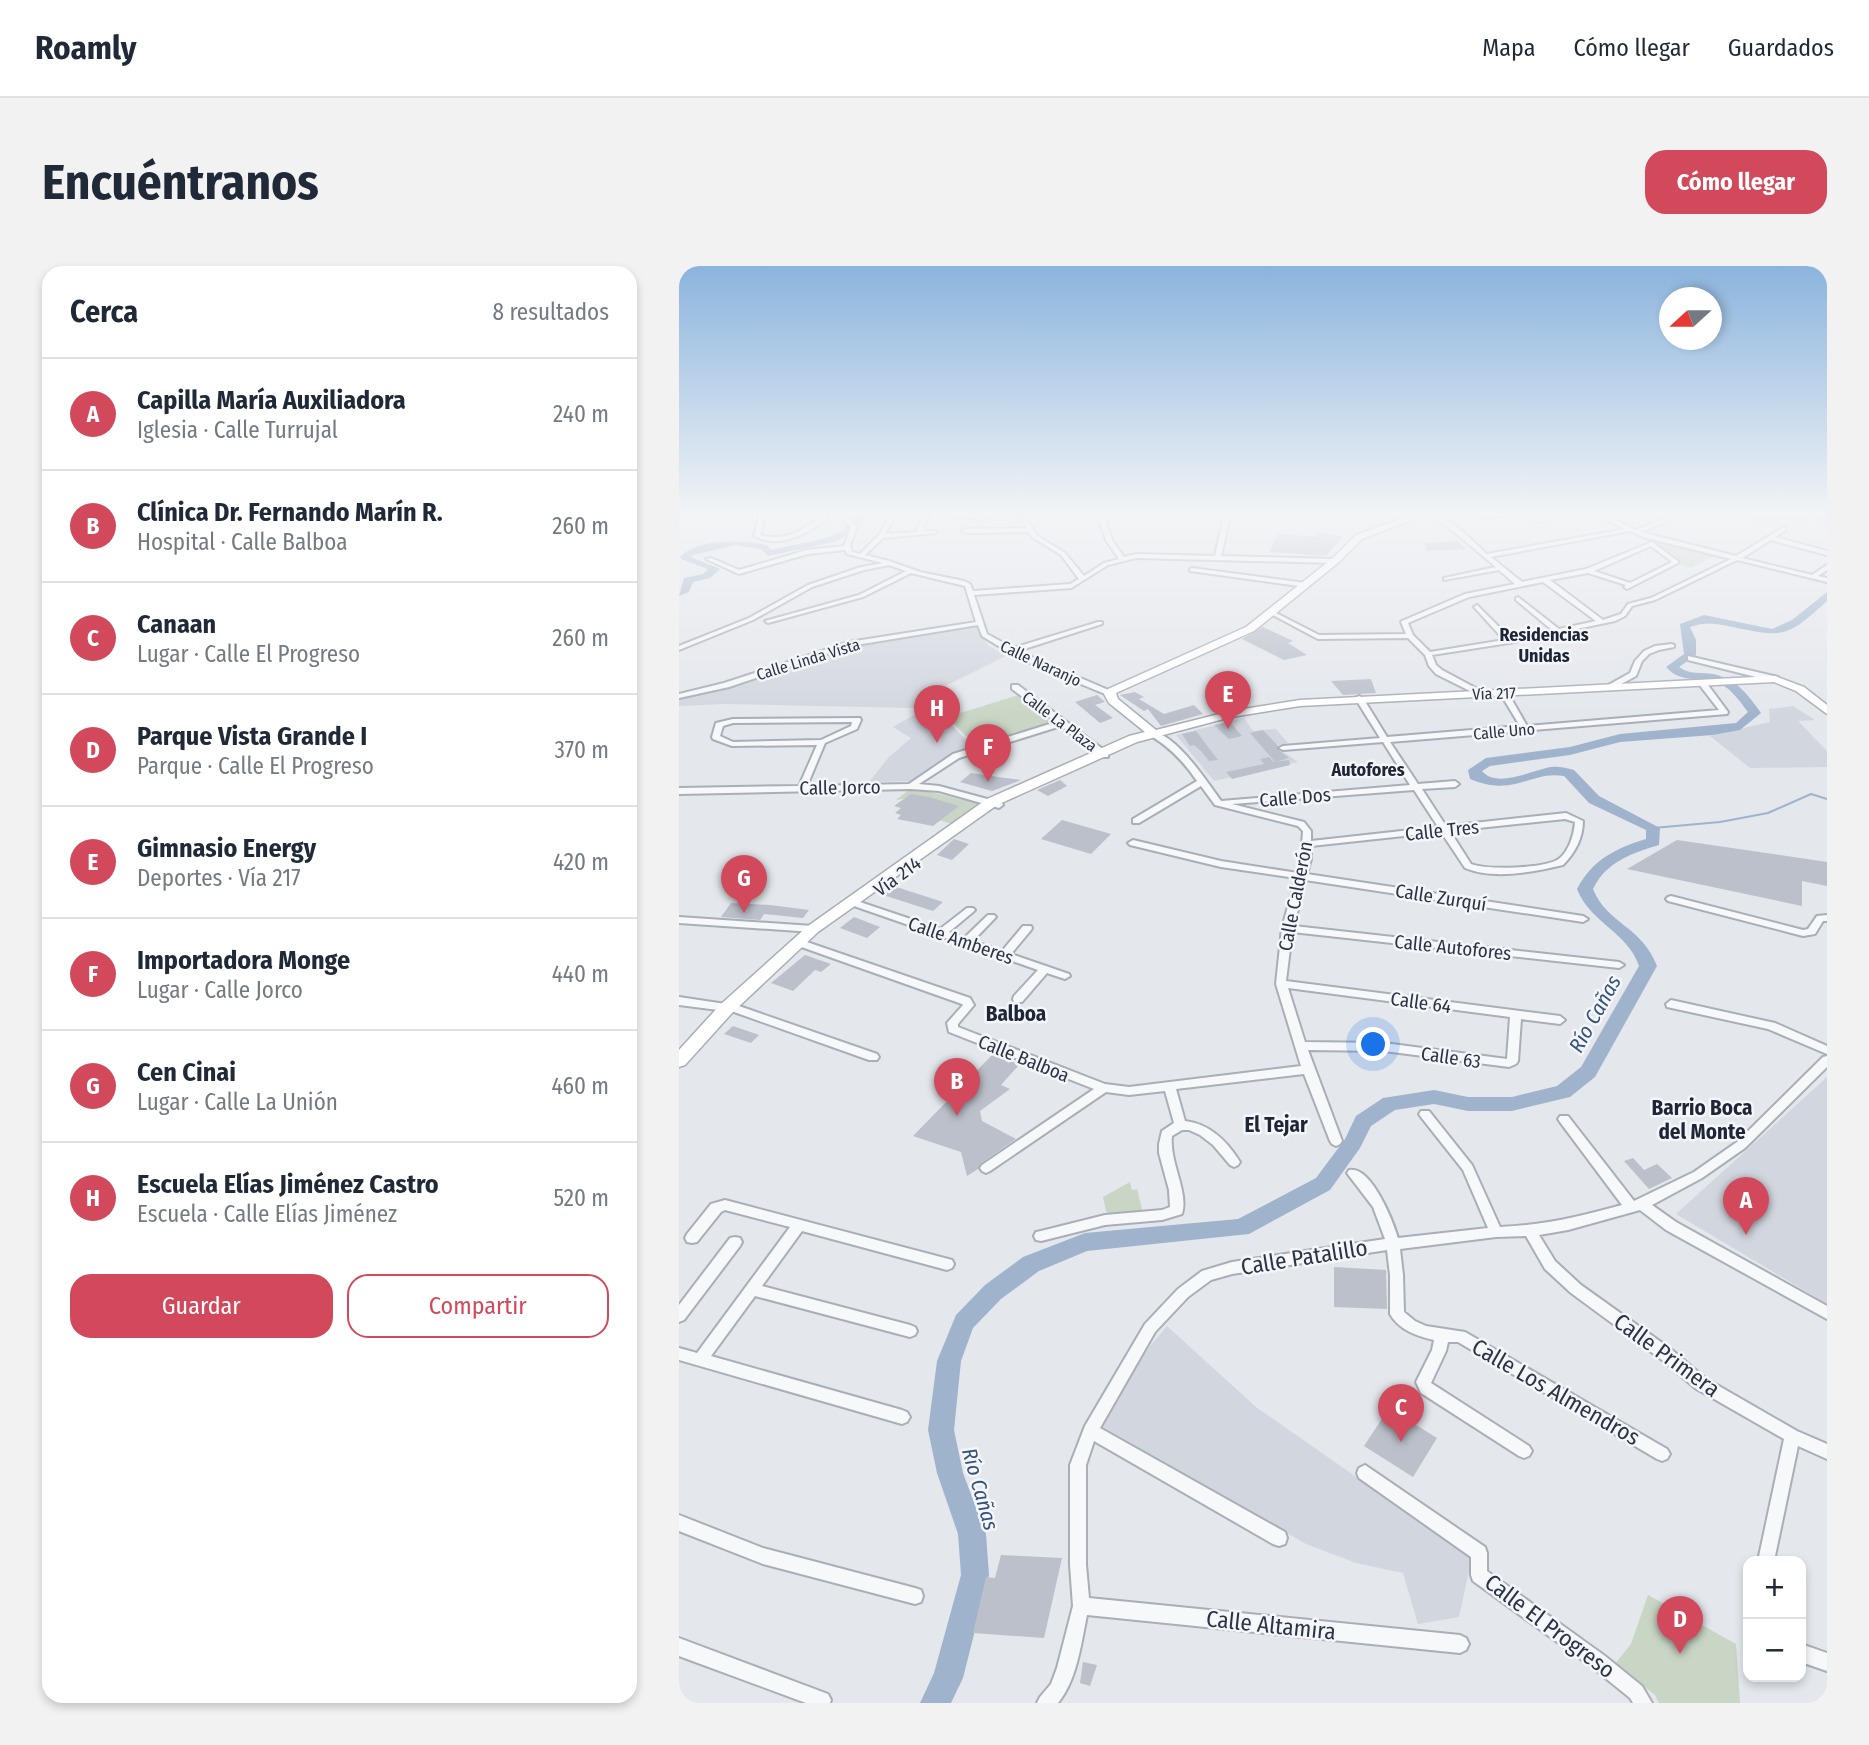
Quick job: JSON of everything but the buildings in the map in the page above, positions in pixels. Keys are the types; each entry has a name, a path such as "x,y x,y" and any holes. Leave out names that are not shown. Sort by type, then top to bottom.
{"main road":[{"path":"1154,734 1113,701 1110,694 1116,688 1234,638 1272,613 1308,583"},
{"name":"Vía 217","path":"1154,734 1262,708 1359,698 1775,679 1800,689 1827,711"},
{"path":"1106,750 1127,732 1127,713"},
{"name":"Vía 214","path":"679,1061 813,929 996,803 1106,750 1154,734"},
{"name":"Vía 214","path":"801,943 996,803"},
{"name":"Vía 214","path":"679,1073 731,1009"}],"street":[{"path":"679,648 744,623 819,583"},
{"path":"768,621 861,596 887,583"},
{"path":"964,583 971,593 1071,586 1076,583"},
{"path":"1292,583 1306,585"},
{"path":"1480,694 1444,676 1433,666 1428,654 1411,636 1404,622 1467,595 1530,583"},
{"path":"1549,583 1601,622"},
{"path":"1428,654 1601,622 1623,615 1630,606 1653,599 1686,583"},
{"name":"Calle Naranjo","path":"971,593 984,635 1013,652 1110,694"},
{"path":"1518,599 1557,631"},
{"path":"1477,607 1509,641"},
{"path":"1272,613 1318,636 1411,636"},
{"name":"Calle Linda Vista","path":"679,696 726,685 849,644 980,623"},
{"path":"1013,652 1100,623"},
{"path":"1607,688 1633,674 1637,662 1648,651 1672,646"},
{"path":"1691,658 1775,679"},
{"name":"Calle Uno","path":"1283,748 1724,712 1702,683"},
{"name":"Calle La Plaza","path":"1015,687 1061,723 1106,750"},
{"path":"1504,693 1525,729"},
{"path":"1359,698 1414,787 1445,830"},
{"path":"802,788 822,742 854,727 857,720 733,721 719,725 716,730 716,737 732,744 822,742"},
{"path":"911,786 956,756 1061,723"},
{"path":"1154,734 1176,750 1219,803"},
{"path":"1136,821 1203,781"},
{"name":"Calle Dos","path":"1219,803 1455,784"},
{"name":"Calle Jorco","path":"679,792 911,786 939,789 996,803"},
{"name":"Calle Calderón","path":"1219,803 1301,824 1307,831 1308,844 1287,928 1281,984 1308,1069 1336,1141"},
{"name":"Calle Tres","path":"1308,844 1566,816 1575,818 1580,825 1567,858 1560,863 1475,870 1468,866 1445,830"},
{"name":"Calle Zurquí","path":"1133,843 1221,864 1583,919"},
{"path":"1671,899 1803,933 1811,932 1820,918 1827,918"},
{"name":"Calle Amberes","path":"857,904 1065,976"},
{"path":"942,933 969,909"},
{"path":"967,941 991,917"},
{"path":"679,920 813,929"},
{"path":"1005,954 1027,928"},
{"name":"Calle Autofores","path":"1287,928 1619,965"},
{"name":"Calle Balboa","path":"801,943 966,1001 969,1005 952,1023 953,1029 1104,1088 1129,1091 1308,1069"},
{"path":"1018,999 1045,969"},
{"name":"Calle 64","path":"1281,984 1560,1020"},
{"path":"679,1001 731,1009 873,1057"},
{"path":"1671,1004 1771,1026 1827,1050"},
{"name":"Calle 63","path":"1302,1046 1384,1047 1509,1063 1512,1061 1516,1015"},
{"name":"Calle Patalillo","path":"1045,1703 1057,1690 1066,1668 1081,1606 1077,1465 1090,1431 1150,1328 1183,1293 1207,1275 1232,1268 1395,1244 1496,1232 1530,1231 1568,1225 1636,1206 1698,1175 1741,1145 1827,1060"},
{"path":"1170,1087 1180,1125"},
{"path":"986,1168 1104,1088"},
{"path":"1425,1114 1468,1168 1496,1232"},
{"path":"1564,1119 1636,1206 1827,1313"},
{"path":"1041,1236 1105,1220 1162,1215 1178,1210 1172,1173 1163,1150 1166,1135 1180,1125 1192,1125 1210,1132 1234,1161"},
{"path":"1353,1173 1370,1189 1395,1244"},
{"path":"692,1238 720,1205 947,1264"},
{"path":"699,1361 754,1290 799,1225"},
{"name":"Calle Primera","path":"1530,1231 1550,1265 1576,1289 1667,1355 1700,1383 1792,1436 1827,1452"},
{"path":"679,1316 735,1242"},
{"name":"Calle Los Almendros","path":"1395,1244 1397,1314 1433,1336 1460,1336 1662,1454"},
{"path":"754,1290 910,1331"},
{"path":"1442,1337 1439,1351 1423,1382 1426,1388 1524,1451"},
{"path":"679,1354 902,1417"},
{"path":"1090,1431 1279,1538"},
{"path":"1767,1556 1792,1436"},
{"name":"Calle El Progreso","path":"1365,1473 1479,1553 1479,1575 1599,1662 1636,1692 1643,1703"},
{"path":"679,1523 763,1556 915,1596"},
{"name":"Calle Altamira","path":"1081,1606 1460,1644"},
{"path":"679,1647 822,1700"},
{"path":"1806,1655 1827,1662"}],"shaded area":[{"path":"975,625 988,645 1006,656 939,689 913,708 723,704 679,706 679,699 727,688 848,648"},
{"path":"932,705 973,747 951,756 912,781 869,782 889,757 911,738 893,727"},
{"path":"1793,706 1815,720 1798,721 1827,751 1827,767 1750,768 1710,736 1770,722 1769,709"},
{"path":"1244,718 1253,731 1276,729 1288,743 1275,746 1298,762 1214,781 1176,735"},
{"path":"1827,1077 1827,1304 1676,1214"},
{"path":"1167,1326 1256,1407 1472,1558 1459,1617 1418,1624 1403,1573 1356,1563 1306,1544 1098,1424 1150,1346"}],"green space":[{"path":"1019,695 1055,723 976,746 947,717"},
{"path":"918,789 980,804 952,824 932,818 958,806 923,796 896,800 909,790"},
{"path":"1130,1182 1132,1190 1137,1189 1143,1213 1111,1216 1106,1211 1103,1197"},
{"path":"1648,1595 1736,1644 1740,1703 1659,1703 1655,1695 1615,1664 1631,1644"}],"waterway":[{"path":"679,593 685,590 687,583"},
{"name":"Río Cañas","path":"935,1703 948,1678 975,1575 972,1534 950,1473 941,1430 949,1361 964,1322 993,1292 1031,1264 1085,1242 1241,1228 1323,1184 1353,1143 1363,1121 1390,1103 1434,1097 1468,1104 1512,1104 1563,1092 1588,1072 1648,966 1638,945 1599,913 1585,889 1596,870 1604,863 1623,852 1654,842 1653,828 1594,800 1569,773 1549,772 1501,783 1475,776 1475,770 1486,762 1570,751 1620,738 1713,731 1740,726 1755,713 1735,689 1719,679 1688,676 1672,667 1690,655 1690,640 1684,626 1704,618 1772,632 1796,623 1827,595"},
{"path":"1653,828 1720,822 1768,813 1811,794 1827,799"}],"place":[{"name":"Gimnasio Energy","path":"1228,729"},
{"name":"Escuela Elías Jiménez Castro","path":"937,743"},
{"name":"Importadora Monge","path":"988,782"},
{"name":"Cen Cinai","path":"744,913"},
{"name":"Clínica Dr. Fernando Marín R.","path":"957,1116"},
{"name":"Capilla María Auxiliadora","path":"1746,1235"},
{"name":"Canaan","path":"1401,1442"},
{"name":"Parque Vista Grande I","path":"1680,1654"}],"district":[{"name":"Residencias Unidas","path":"1544,645"},
{"name":"Autofores","path":"1368,770"},
{"name":"Balboa","path":"1016,1014"},
{"name":"Barrio Boca del Monte","path":"1702,1120"},
{"name":"El Tejar","path":"1276,1125"}]}
